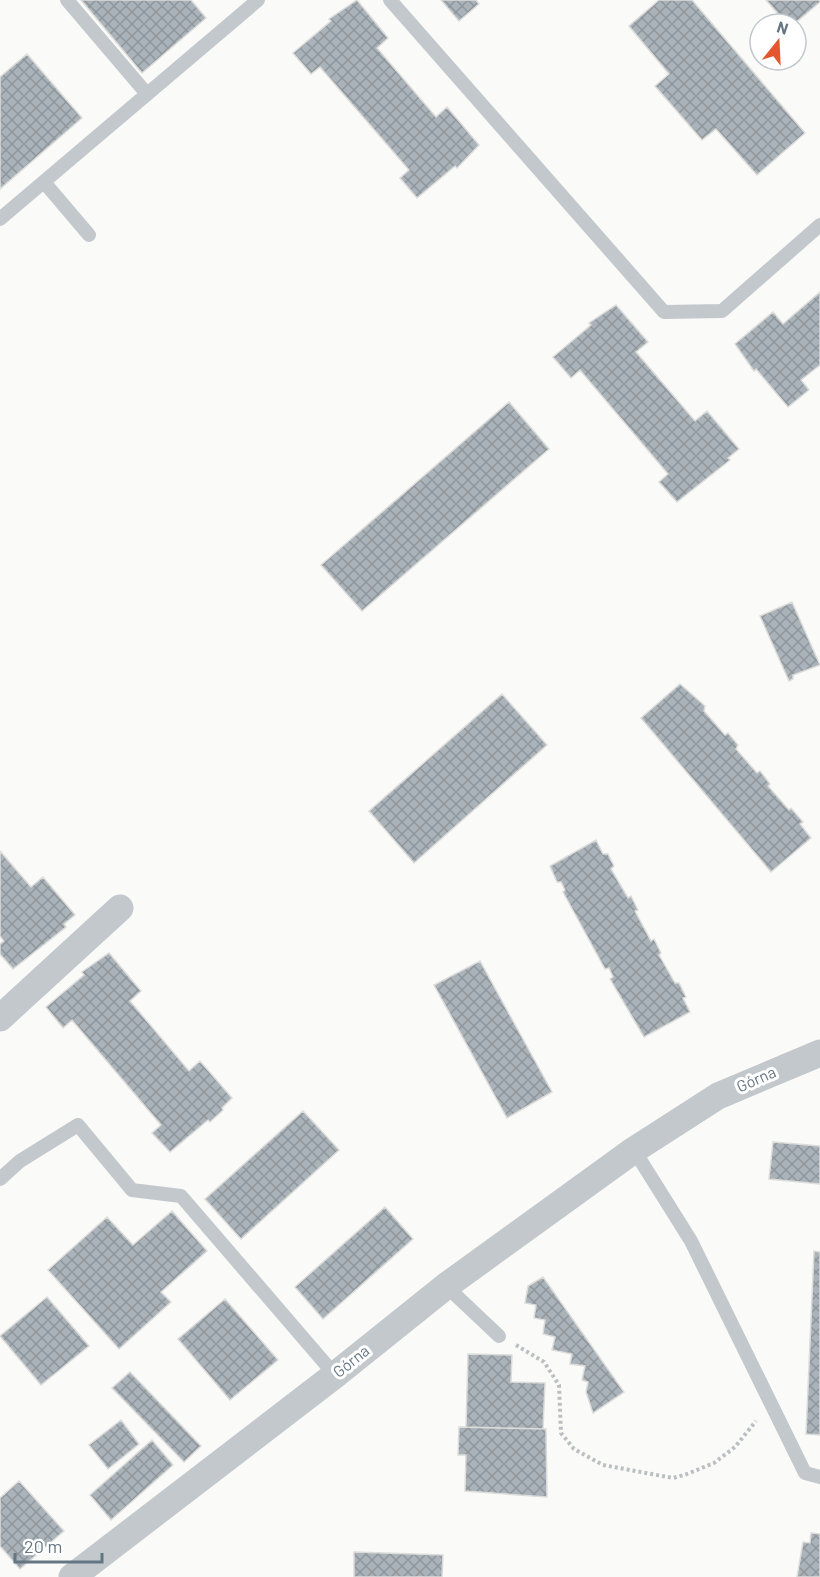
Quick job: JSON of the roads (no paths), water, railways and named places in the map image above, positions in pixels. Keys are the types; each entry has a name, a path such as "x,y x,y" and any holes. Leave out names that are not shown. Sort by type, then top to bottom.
{"street":[{"path":"0,1018 120,908"},
{"name":"Górna","path":"72,1577 335,1375 446,1286 634,1150 718,1096 820,1053"}],"lane":[{"path":"67,0 147,94"},
{"path":"0,219 258,0"},
{"path":"390,0 664,312 722,311 820,225"},
{"path":"44,182 89,235"},
{"path":"0,1179 20,1161 78,1125 132,1190 181,1196 335,1375"},
{"path":"634,1150 691,1241 805,1473 820,1477"},
{"path":"446,1286 499,1336"}]}
